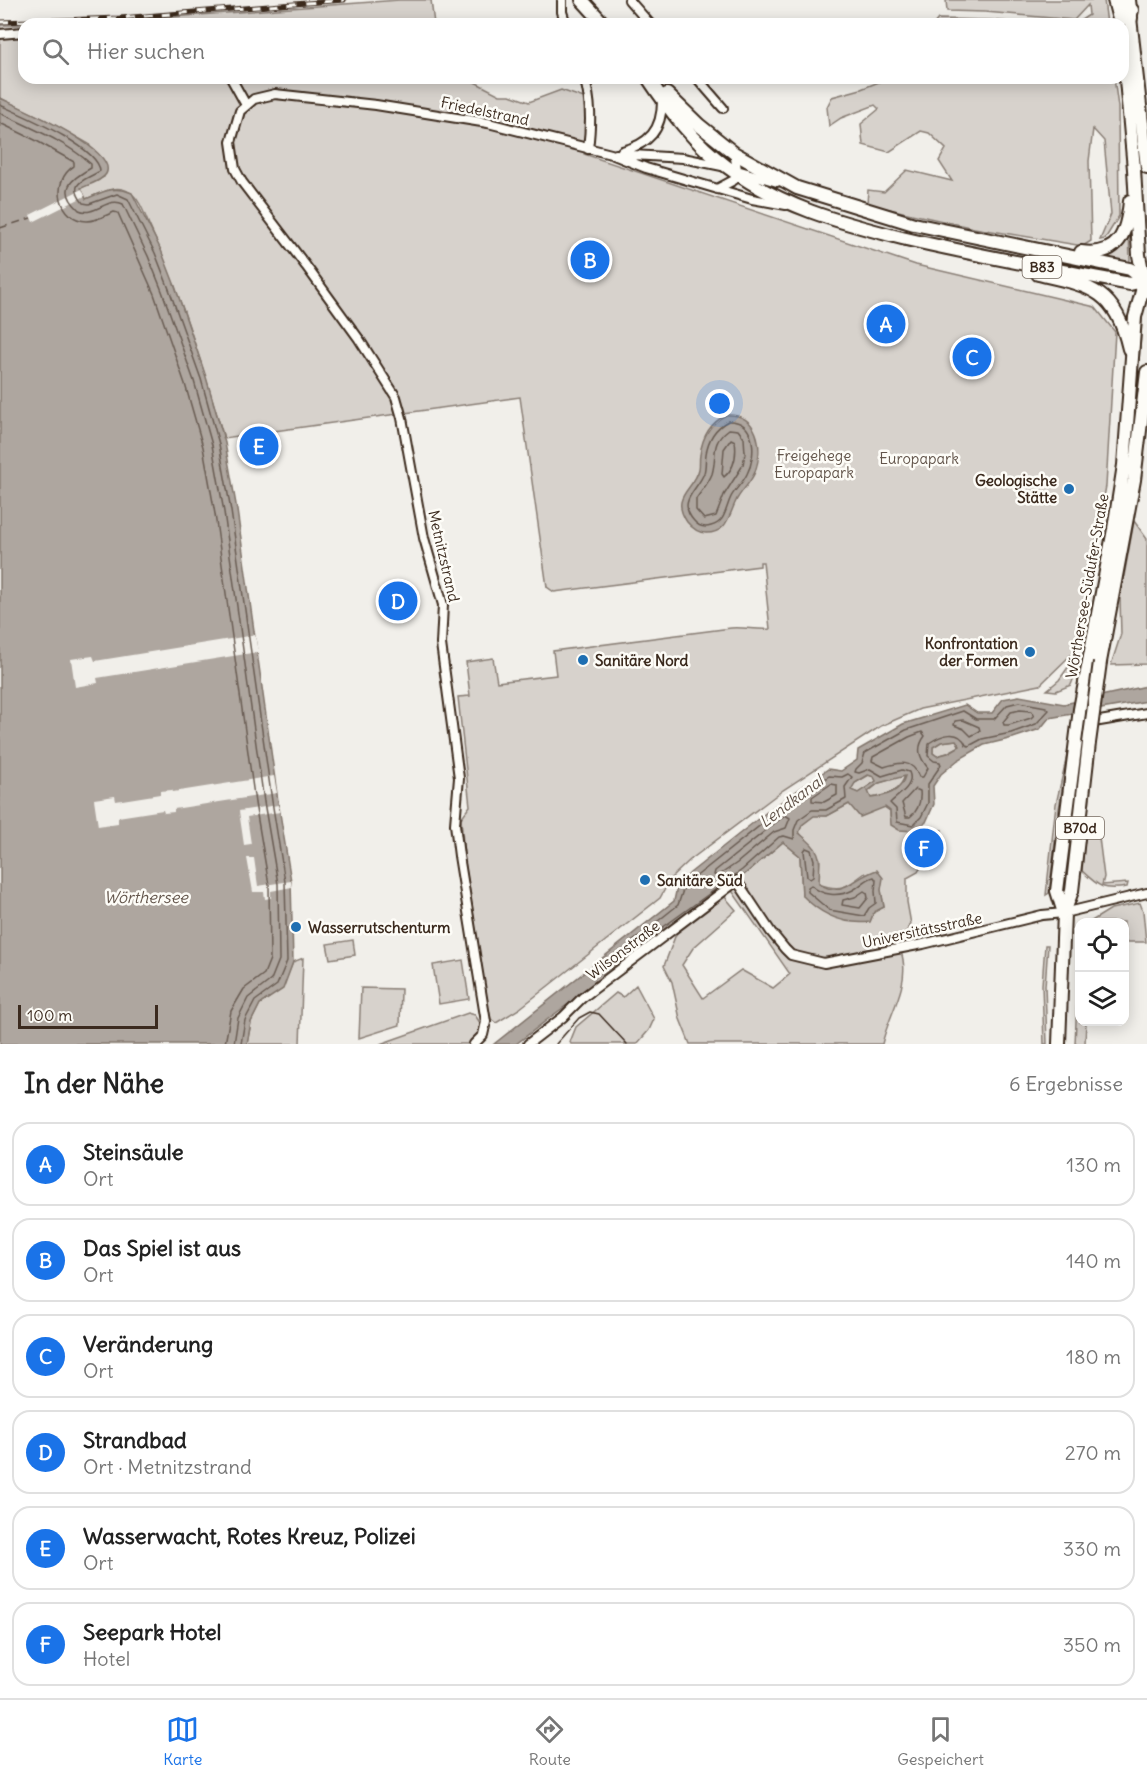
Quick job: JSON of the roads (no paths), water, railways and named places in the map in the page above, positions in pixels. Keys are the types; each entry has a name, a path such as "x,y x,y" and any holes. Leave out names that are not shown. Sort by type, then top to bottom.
{"highway":[{"path":"1116,0 1124,18"},
{"path":"1126,18 1128,0"}],"main road":[{"path":"1128,18 1133,0"},
{"path":"586,4 599,18"},
{"path":"1129,52 1141,168 1139,255 1146,279 1147,297"},
{"name":"B83","path":"653,84 681,123 735,171 765,192 801,209 836,221 940,247 1130,284 1146,279"},
{"name":"B83","path":"656,84 699,125 734,153 796,188 914,224 1130,269 1146,279"},
{"path":"982,239 1042,244 1095,254 1109,249 1118,242 1126,230 1141,168 1129,84"},
{"path":"940,247 961,258 1074,282 1093,289 1109,303 1117,314 1126,336 1132,362"},
{"name":"Wörthersee-Südufer-Straße","path":"1059,1044 1064,913 1072,891 1089,743 1094,661 1124,465 1135,317 1146,279"},
{"name":"Wörthersee-Südufer-Straße","path":"1064,913 1057,891 1075,741 1138,453 1147,372"},
{"path":"1138,453 1147,409"}],"street":[{"path":"562,0 564,18"},
{"path":"629,0 645,18"},
{"path":"0,34 18,32"},
{"path":"234,84 246,105"},
{"path":"586,84 591,121 588,149"},
{"path":"702,84 723,108"},
{"name":"Friedelstrand","path":"246,105 254,99 275,94 375,105 488,123 611,154 683,158 796,188"},
{"path":"611,154 632,148 657,129 661,120 662,99"},
{"name":"Metnitzstrand","path":"246,105 240,111 232,133 232,155 242,182 359,339 396,397 402,418 424,538 443,606 441,644 459,778 456,834 486,1022 483,1035 474,1044"},
{"path":"717,189 734,180 734,153"},
{"name":"Friedelstrand","path":"611,154 646,168 717,189 801,209"},
{"path":"1086,724 1147,713"},
{"name":"Universitätsstraße","path":"737,881 771,932 791,955 824,963 923,944 1042,915 1064,913 1147,893"},
{"name":"Wilsonstraße","path":"528,1044 563,1017 582,998 737,881"}],"water":[{"name":"Wörthersee","path":"0,98 65,130 98,153 106,164 106,174 98,181 81,188 86,199 114,190 132,193 161,250 175,286 206,377 225,443 237,510 291,881 293,962 283,989 260,1004 251,1022 247,1044 0,1044"},
{"path":"726,415 737,416 752,426 758,442 758,462 753,476 737,499 727,522 719,530 703,533 695,530 687,522 682,513 682,499 697,476 705,437 715,422"},
{"name":"Lendkanal","path":"1147,686 1147,701 1049,718 1040,729 984,745 958,760 941,774 933,786 934,804 926,822 915,831 899,830 891,825 890,811 885,807 860,817 849,804 827,816 814,816 802,825 799,833 812,845 818,855 819,884 838,889 877,870 883,878 881,890 884,907 874,912 870,922 841,920 824,913 809,902 802,895 800,856 783,842 745,874 516,1044 494,1044 674,901 677,887 690,873 768,811 828,769 841,771 857,760 858,750 903,724 965,705 977,713 992,713 1003,699 1019,696 1064,704","holes":["956,740 960,746 948,753 937,756 933,753 933,747 941,742","868,775 874,777 876,781 858,793 851,790 855,783","905,776 896,789 871,798 868,791 879,783"]}],"tram line":[{"path":"556,1044 579,1018 590,1012 599,1014 627,1044"}],"railway":[{"path":"120,18 344,0"},
{"path":"0,22 18,21"}],"place":[{"name":"Das Spiel ist aus","path":"590,260"},
{"name":"Steinsäule","path":"886,324"},
{"name":"Veränderung","path":"972,357"},
{"name":"Wasserwacht, Rotes Kreuz, Polizei","path":"259,446"},
{"name":"Geologische Stätte","path":"1069,489"},
{"name":"Strandbad","path":"398,601"},
{"name":"Konfrontation der Formen","path":"1030,652"},
{"name":"Sanitäre Nord","path":"583,660"},
{"name":"Seepark Hotel","path":"924,848"},
{"name":"Sanitäre Süd","path":"645,880"},
{"name":"Wasserrutschenturm","path":"296,927"}],"park label":[{"name":"Europapark","path":"919,458"},
{"name":"Freigehege Europapark","path":"814,464"}]}
